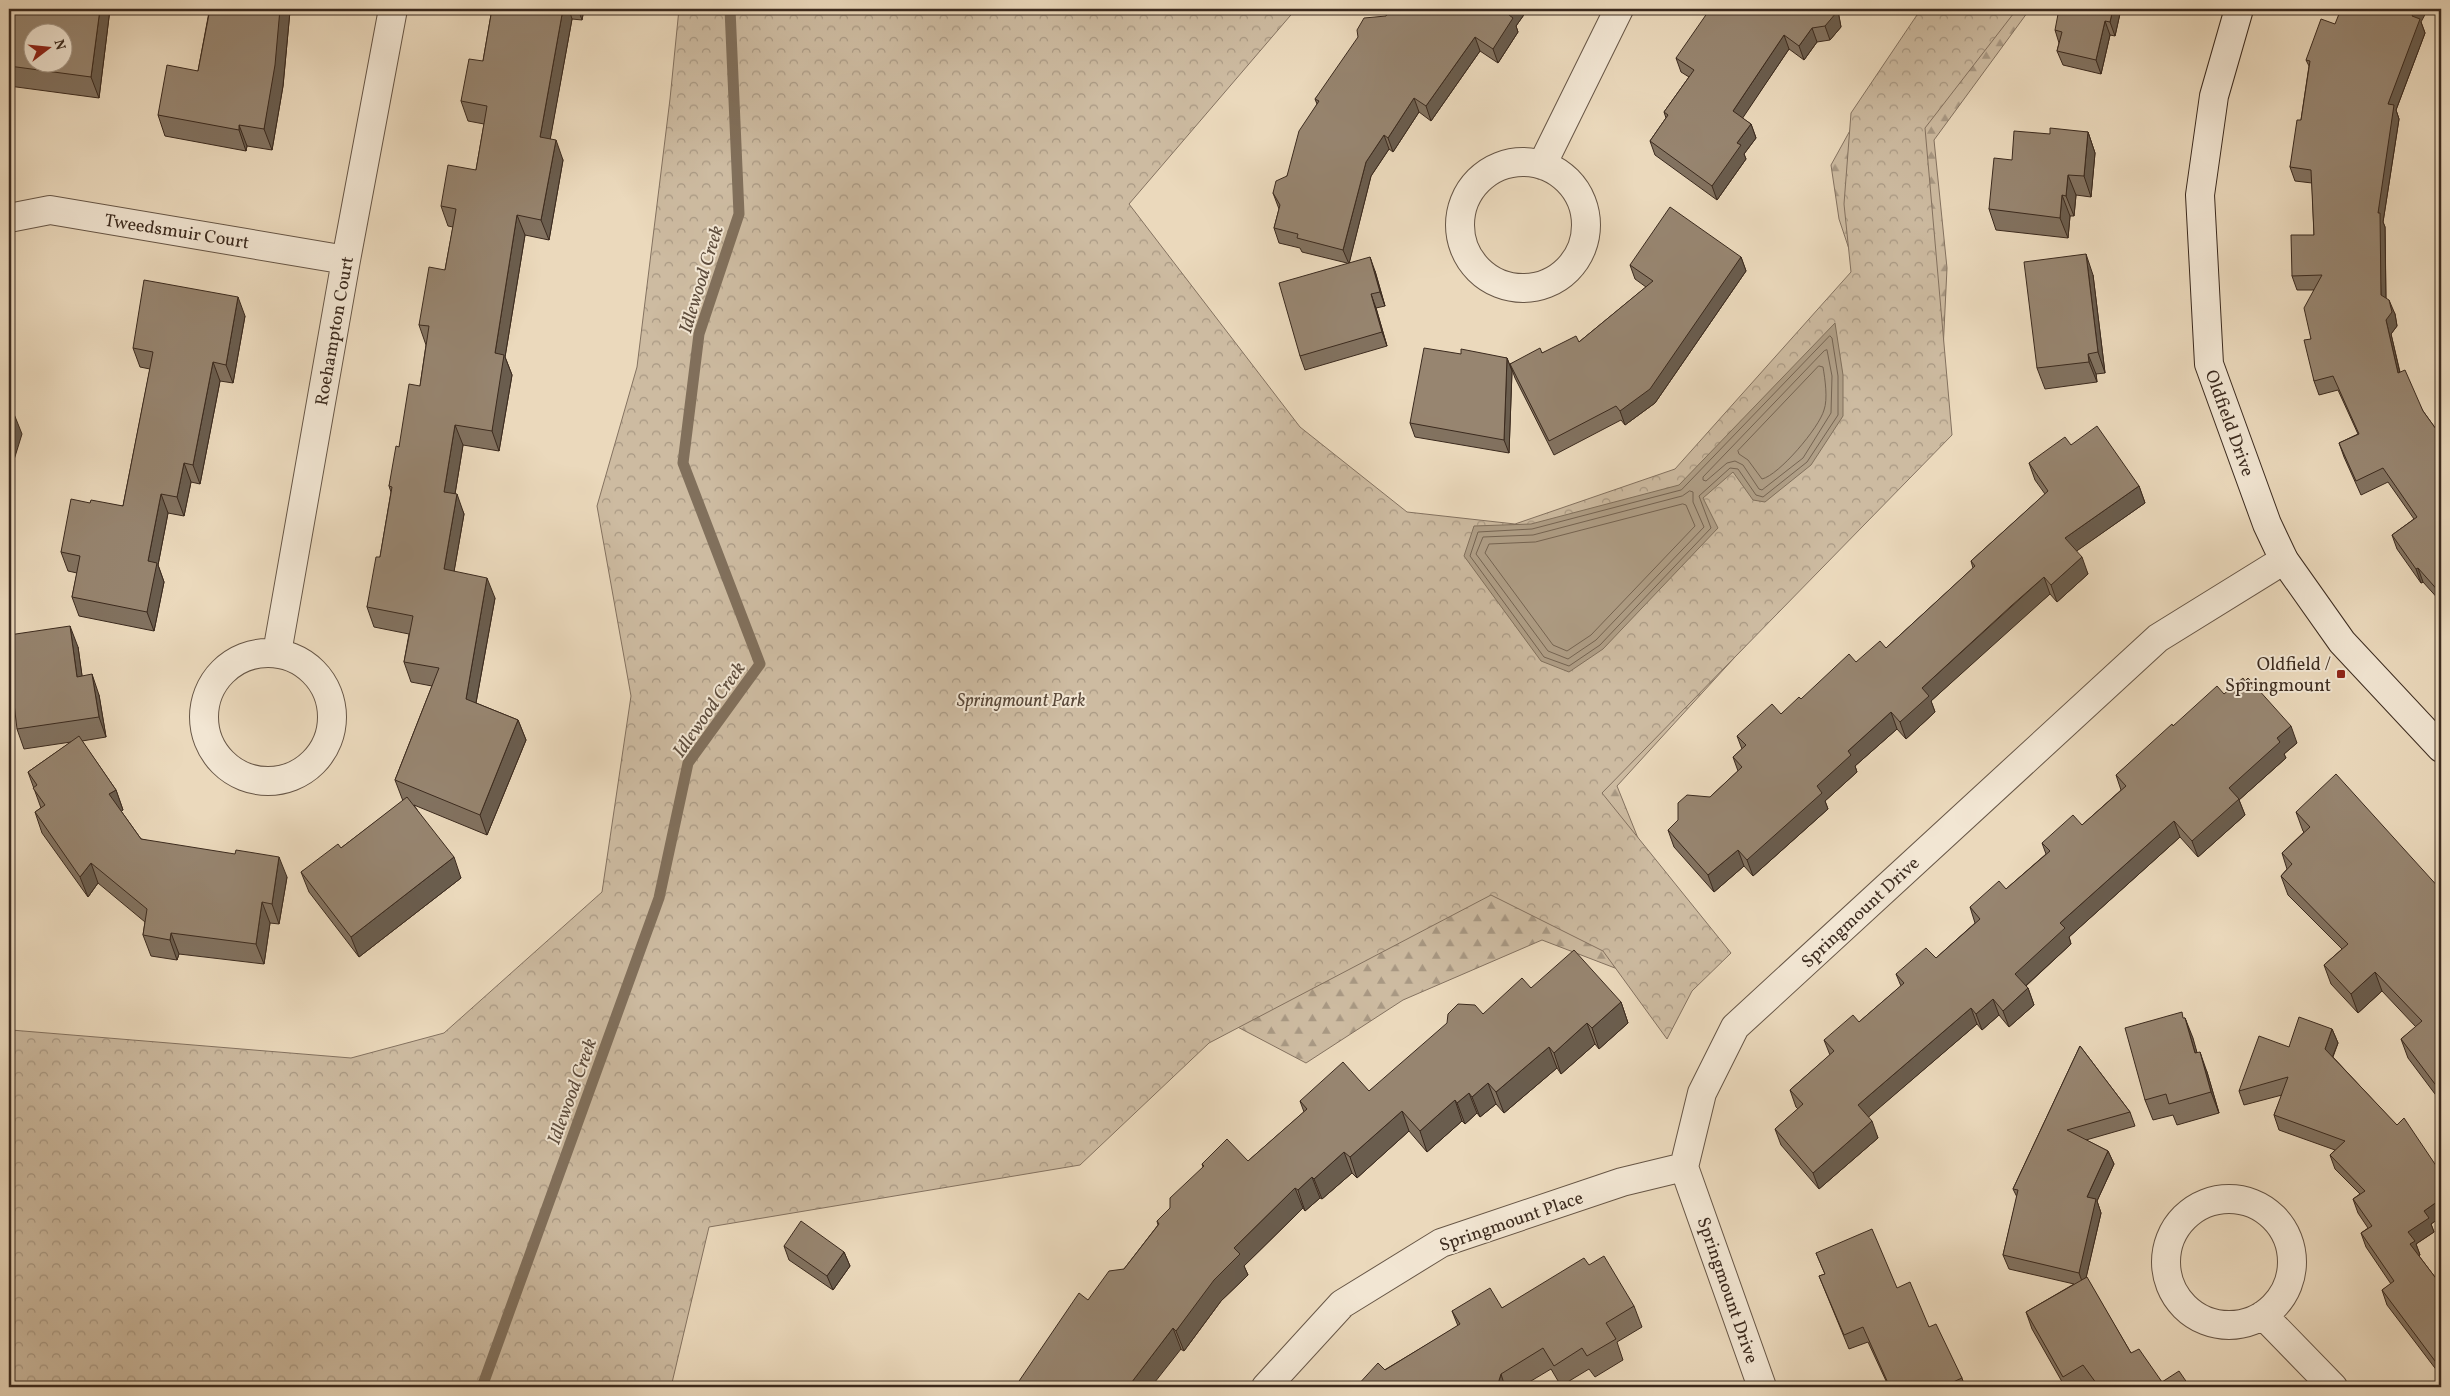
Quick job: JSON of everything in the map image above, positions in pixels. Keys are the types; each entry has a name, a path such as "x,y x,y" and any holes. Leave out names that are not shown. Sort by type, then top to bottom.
{"street":[{"name":"Roehampton Court","path":"277,653 346,260 393,9"},
{"path":"1542,165 1619,9"},
{"name":"Oldfield Drive","path":"2239,9 2214,96 2200,195 2209,364 2267,524 2284,560 2342,642 2441,748"},
{"path":"1521,162 1542,165 1562,175 1576,192 1585,212 1585,238 1577,259 1555,280 1534,288 1508,287 1488,278 1471,261 1462,240 1462,210 1471,190 1481,178 1499,166 1521,162"},
{"name":"Tweedsmuir Court","path":"9,218 50,210 346,260"},
{"name":"Springmount Drive","path":"1762,1387 1684,1167 1702,1093 1735,1027 2158,638 2284,560"},
{"path":"277,653 293,657 312,670 325,688 333,720 328,742 310,767 291,779 264,782 241,777 218,760 207,740 202,715 208,692 217,677 234,662 254,654 277,653"},
{"name":"Springmount Place","path":"1266,1387 1342,1304 1441,1243 1622,1182 1684,1167"},
{"path":"2218,1199 2240,1199 2260,1207 2278,1221 2289,1240 2292,1262 2288,1284 2277,1303 2263,1315 2242,1324 2220,1325 2192,1314 2176,1298 2166,1274 2166,1252 2176,1225 2192,1209 2218,1199"},
{"path":"2263,1315 2333,1387"}],"green space":[{"name":"Springmount Park","path":"679,9 1296,9 1129,204 1300,427 1407,512 1515,524 1675,469 1851,272 1844,204 1851,113 1921,9 2017,9 1925,128 1952,435 1602,793 1731,953 1692,991 1667,1039 1603,951 1491,895 1209,1043 1080,1165 709,1227 671,1387 9,1387 9,1026 11,1030 351,1058 444,1033 602,892 631,696 597,506 637,367 670,99"},
{"path":"1935,9 2030,9 1934,140 1947,268 1939,434 1617,786 1650,868 1641,978 1542,940 1403,1000 1306,1063 1192,1003 1876,330 1839,219 1831,165 1863,107"}],"water":[{"path":"1835,323 1843,375 1843,416 1811,465 1765,502 1753,500 1733,472 1703,498 1718,528 1603,649 1569,672 1541,661 1464,556 1474,526 1531,524 1679,485"}],"building":[{"path":"9,9 100,9 91,77 54,72 72,72 72,22 22,22 22,68 9,66"},
{"path":"210,9 280,9 275,65 264,129 239,125 239,130 158,115 167,65 198,71"},
{"path":"492,9 563,9 540,137 556,140 541,220 517,215 495,353 504,355 492,431 455,425 444,492 457,494 444,569 487,578 466,699 518,720 480,815 395,780 439,668 404,662 413,616 367,607 376,557 380,557 392,487 389,486 396,446 399,447 409,384 420,386 429,326 419,325 429,267 445,270 456,209 441,206 448,165 476,170 487,106 461,101 469,59 483,61"},
{"path":"1390,9 1411,9 1418,14 1421,9 1513,9 1509,15 1513,18 1493,49 1475,37 1426,106 1414,98 1388,138 1384,135 1366,162 1343,250 1297,238 1298,234 1274,228 1280,205 1273,193 1276,181 1287,176 1299,131 1319,101 1315,99 1358,37 1357,30 1364,18 1386,16"},
{"path":"1710,9 1835,9 1836,13 1825,26 1812,28 1799,46 1784,35 1733,111 1751,124 1737,143 1741,145 1712,186 1650,141 1668,115 1664,112 1694,70 1676,58"},
{"path":"2059,9 2113,9 2110,22 2105,21 2096,60 2057,51 2062,32 2055,30"},
{"path":"2341,9 2416,9 2412,16 2420,19 2388,104 2394,105 2378,213 2380,213 2381,295 2389,300 2392,312 2386,320 2398,373 2405,370 2423,411 2441,436 2441,594 2418,568 2416,569 2392,535 2417,517 2383,468 2356,481 2339,443 2359,434 2333,376 2314,381 2304,340 2311,339 2304,308 2322,275 2292,276 2291,235 2314,235 2311,170 2290,167 2297,120 2301,120 2310,61 2306,60 2321,19 2335,24"},
{"path":"2050,128 2088,132 2084,176 2068,175 2066,196 2062,195 2060,218 1989,209 1994,158 2012,160 2014,131 2050,134"},
{"path":"1670,207 1741,257 1650,389 1620,411 1616,406 1549,441 1510,364 1540,348 1542,353 1576,336 1579,342 1653,281 1630,265"},
{"path":"2086,254 2098,352 2088,354 2089,362 2037,368 2024,262"},
{"path":"1370,257 1380,292 1371,294 1382,332 1300,356 1279,283"},
{"path":"144,280 238,297 226,365 213,362 193,465 184,463 177,497 161,494 148,561 157,563 147,612 72,597 80,556 61,552 71,499 90,503 91,500 123,506 153,352 133,348"},
{"path":"1424,348 1461,354 1461,349 1507,358 1504,440 1410,423"},
{"path":"9,412 14,414 9,431"},
{"path":"2097,426 2139,486 2065,538 2082,557 2051,585 2044,577 2011,606 1922,688 1929,696 1900,722 1891,712 1848,751 1851,755 1817,786 1822,793 1747,860 1738,850 1708,875 1668,830 1678,820 1678,803 1687,795 1710,797 1742,767 1733,757 1746,745 1737,736 1772,704 1781,714 1799,697 1801,699 1849,654 1856,662 1880,641 1886,648 1975,566 1971,561 2048,491 2029,463 2065,437 2071,445"},
{"path":"70,626 77,677 92,674 99,717 17,729 9,661 9,635"},
{"path":"2243,678 2245,681 2248,678 2291,726 2277,738 2280,742 2229,788 2239,799 2192,841 2174,821 2060,923 2065,928 2015,974 2028,988 2003,1011 1993,999 1976,1014 1971,1008 1858,1105 1872,1121 1813,1173 1775,1129 1803,1104 1790,1090 1834,1051 1824,1040 1853,1015 1859,1022 1904,983 1896,974 1926,948 1936,958 1980,919 1970,907 1999,881 2006,889 2050,851 2042,843 2073,815 2082,825 2126,786 2116,775 2172,724 2173,726 2217,686 2224,694"},
{"path":"79,736 116,790 109,794 141,839 235,854 236,850 279,857 272,904 262,902 256,944 171,933 170,940 143,935 147,909 91,863 80,877 35,812 45,805 33,788 37,785 28,772"},
{"path":"2336,774 2441,890 2441,1092 2401,1039 2422,1021 2375,972 2351,994 2324,965 2348,944 2281,876 2292,864 2282,853 2310,827 2296,812"},
{"path":"407,797 454,857 351,937 301,872 338,844 341,848"},
{"path":"1574,950 1621,1002 1592,1028 1587,1023 1554,1053 1549,1047 1496,1092 1488,1083 1472,1097 1469,1093 1457,1103 1455,1100 1420,1131 1402,1111 1350,1157 1344,1152 1314,1179 1312,1177 1298,1190 1295,1188 1234,1248 1240,1254 1214,1280 1176,1331 1173,1328 1128,1387 1015,1387 1079,1293 1088,1300 1109,1271 1124,1269 1159,1224 1157,1221 1170,1208 1170,1198 1204,1166 1202,1164 1227,1139 1248,1161 1307,1109 1300,1101 1343,1062 1369,1091 1447,1023 1448,1014 1458,1004 1475,1005 1483,1014 1522,978 1531,988"},
{"path":"2182,1012 2195,1053 2200,1052 2211,1092 2169,1104 2166,1094 2145,1100 2125,1028"},
{"path":"2299,1017 2332,1029 2325,1049 2397,1125 2404,1118 2441,1173 2441,1199 2424,1211 2429,1218 2408,1232 2415,1241 2410,1244 2441,1285 2441,1369 2382,1290 2394,1281 2361,1233 2372,1226 2353,1199 2365,1191 2330,1155 2345,1141 2274,1115 2288,1077 2239,1091 2259,1036 2289,1047"},
{"path":"2080,1046 2130,1112 2067,1130 2108,1151 2087,1197 2096,1199 2079,1273 2003,1255 2018,1190 2013,1189"},
{"path":"801,1221 844,1252 827,1276 784,1246"},
{"path":"1872,1229 1897,1288 1910,1282 1929,1327 1936,1324 1962,1378 1942,1387 1878,1387 1888,1383 1863,1327 1844,1335 1819,1276 1825,1274 1816,1253"},
{"path":"1604,1256 1634,1306 1606,1323 1616,1339 1587,1356 1582,1348 1554,1366 1543,1348 1501,1374 1497,1387 1356,1387 1378,1363 1385,1370 1460,1324 1452,1311 1490,1288 1502,1308 1584,1258 1589,1265"},
{"path":"2087,1277 2131,1353 2139,1349 2162,1382 2179,1371 2190,1387 2099,1387 2083,1365 2063,1377 2026,1312"}],"waterway":[{"name":"Idlewood Creek","path":"482,1387 659,898 688,763 760,664 683,463 699,334 739,214 730,9"}],"place":[{"name":"Oldfield / Springmount","path":"2341,674"}]}
